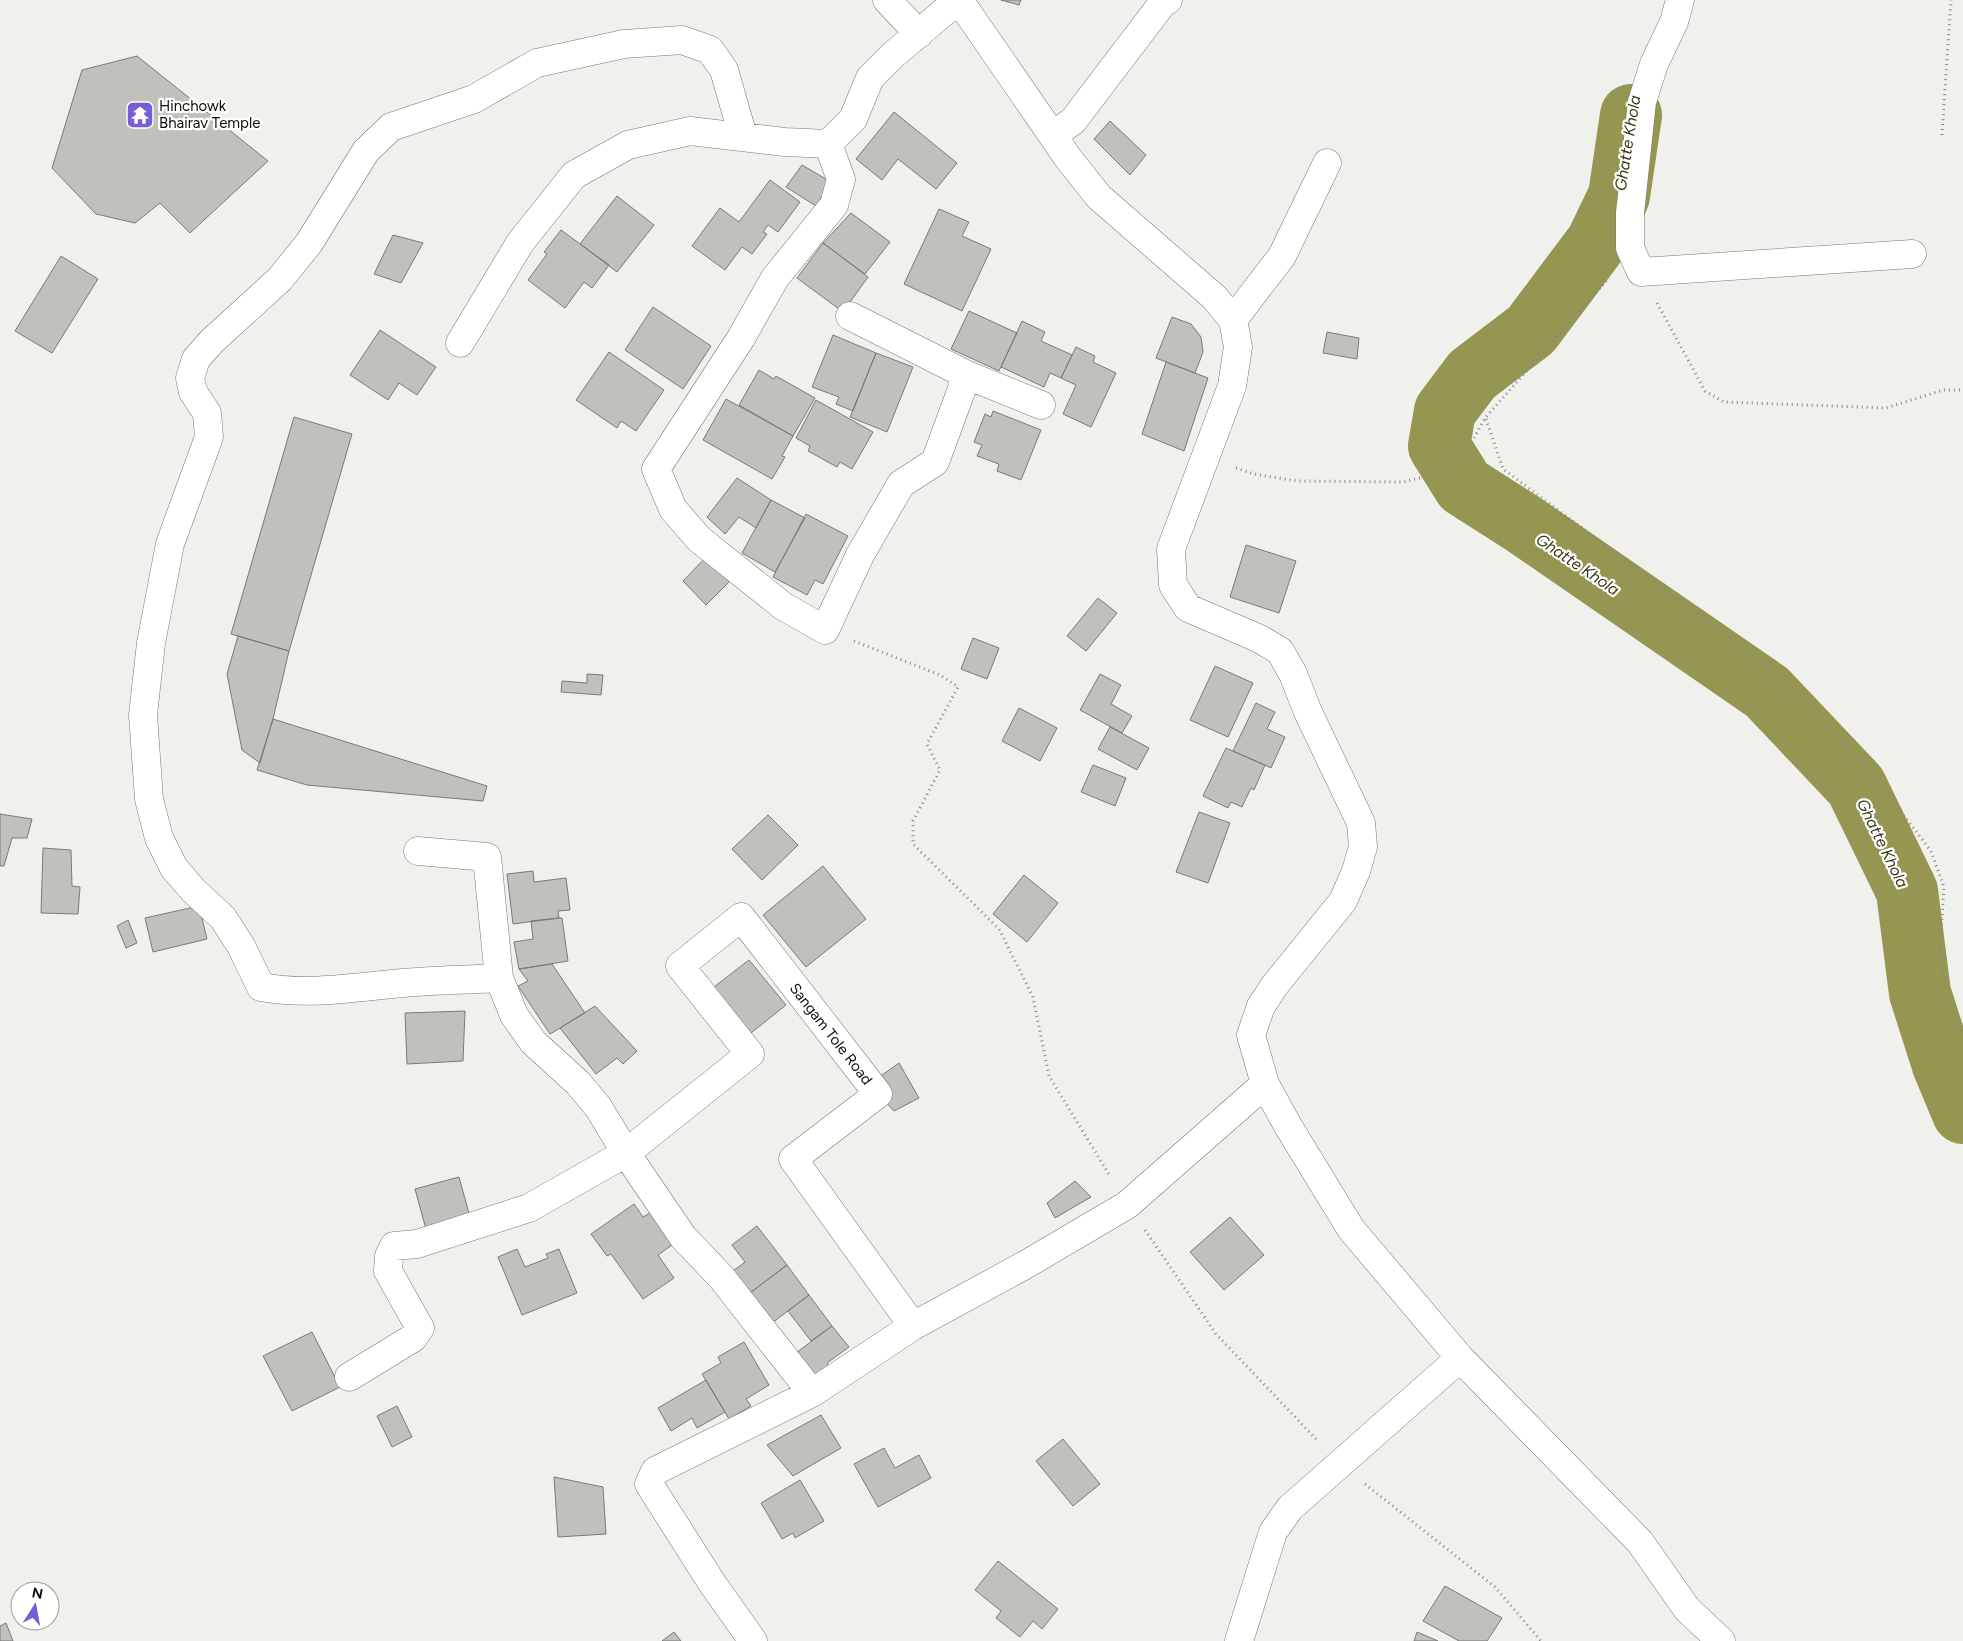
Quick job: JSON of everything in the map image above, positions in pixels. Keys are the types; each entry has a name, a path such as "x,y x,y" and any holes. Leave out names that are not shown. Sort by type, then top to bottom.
{"street":[{"path":"887,0 919,34"},
{"path":"460,344 520,243 574,175 628,145 690,131 785,142 828,144 853,119 870,78 959,0 1068,158 1099,196 1214,298 1233,320 1238,348 1232,386 1171,549 1173,585 1188,608 1260,639 1280,652 1293,674 1308,712 1361,823 1363,847 1356,872 1343,901 1261,1006 1250,1035 1265,1084 1288,1126 1351,1229 1460,1358 1640,1542 1687,1609 1721,1641"},
{"path":"1053,135 1073,122 1165,0 1168,0"},
{"path":"1680,0 1674,22 1654,64 1642,102 1630,212 1630,248 1641,272 1912,254"},
{"path":"499,978 415,982 310,991 280,991 261,987 241,946 223,918 193,890 174,868 159,838 149,800 143,715 151,642 170,544 209,437 207,413 193,392 190,378 196,359 212,341 280,279 309,244 366,151 391,127 474,99 537,63 624,44 682,40 710,50 724,70 743,136"},
{"path":"828,144 841,179 834,205 775,278 741,338 656,469 673,509 699,539 783,606 825,630 860,555 902,484 935,462 967,375"},
{"path":"1233,320 1282,256 1326,163"},
{"path":"850,316 967,375 1041,405"},
{"path":"418,851 487,857 499,978 514,1015 533,1042 578,1083 598,1107 626,1153 683,1237 722,1278 812,1393"},
{"name":"Sangam Tole Road","path":"626,1153 750,1054 680,966 741,917 878,1094 793,1159 913,1326"},
{"path":"753,1641 712,1583 649,1484 655,1471 812,1393 913,1326 1127,1205 1265,1084"},
{"path":"349,1377 413,1338 420,1328 388,1271 389,1256 394,1246 417,1244 529,1208 626,1153"},
{"path":"1239,1641 1272,1532 1290,1508 1460,1358"}],"path":[{"path":"1942,135 1951,0"},
{"path":"1206,458 1254,474 1297,482 1403,482 1428,476 1468,449 1485,418 1607,280 1641,272 1705,391 1724,402 1886,408 1943,390 1963,390"},
{"path":"1485,418 1503,469 1754,656 1831,728 1885,791 1931,851 1944,887 1940,947 1945,994 1963,1034"},
{"path":"825,630 940,675 958,687 927,744 940,770 913,821 913,844 999,929 1033,997 1049,1076 1127,1205 1216,1334 1340,1464 1495,1588 1541,1641"}],"building":[{"path":"1001,0 1021,0 1019,5"},
{"name":"Hinchowk Bhairav Temple","path":"137,56 268,161 190,233 160,203 135,223 96,214 52,168 82,70"},
{"path":"894,112 957,163 936,189 898,159 882,180 856,159"},
{"path":"1110,121 1146,155 1130,175 1094,139"},
{"path":"802,165 831,182 816,206 786,187"},
{"path":"770,180 800,202 778,232 768,225 763,232 767,234 752,254 742,247 725,270 692,246 720,208 739,222"},
{"path":"617,196 654,225 617,272 580,244"},
{"path":"939,209 969,222 962,236 991,249 962,311 904,284"},
{"path":"851,213 890,242 865,274 823,243"},
{"path":"561,230 609,265 592,288 584,282 565,308 528,280 547,254 544,252"},
{"path":"393,235 423,243 401,283 374,274"},
{"path":"823,243 868,277 843,312 797,278"},
{"path":"61,256 98,279 52,353 15,331"},
{"path":"653,307 711,346 683,389 625,350"},
{"path":"969,311 1017,333 999,371 951,349"},
{"path":"1172,317 1191,324 1201,337 1203,352 1195,373 1156,358"},
{"path":"1022,321 1045,332 1041,341 1072,355 1061,378 1050,373 1044,387 1001,367"},
{"path":"380,330 436,367 417,395 399,383 388,400 350,375"},
{"path":"1327,332 1359,338 1357,359 1323,353"},
{"path":"833,335 876,353 853,411 836,404 839,397 812,387"},
{"path":"1076,347 1095,356 1093,362 1116,373 1091,427 1063,414 1076,385 1061,378"},
{"path":"609,352 664,390 636,431 621,421 617,428 576,400"},
{"path":"876,353 913,367 887,432 850,417"},
{"path":"1166,362 1208,378 1184,451 1142,434"},
{"path":"759,370 774,379 776,376 815,398 793,436 739,405"},
{"path":"726,399 793,436 782,456 785,457 772,479 703,440"},
{"path":"816,400 873,432 852,469 840,462 837,467 808,451 810,446 796,438"},
{"path":"993,411 1041,430 1021,480 997,471 999,464 977,456 982,445 974,442 985,414 991,417"},
{"path":"294,417 352,434 289,651 231,634"},
{"path":"737,478 771,500 756,528 739,517 725,534 707,517"},
{"path":"771,500 805,518 775,572 742,553"},
{"path":"806,514 848,536 823,584 815,580 807,595 773,577"},
{"path":"1246,545 1296,561 1279,613 1230,597"},
{"path":"709,554 733,578 706,605 683,581"},
{"path":"1098,598 1117,613 1086,651 1067,636"},
{"path":"238,636 289,651 273,719 260,763 242,750 227,674"},
{"path":"973,638 999,648 987,679 961,669"},
{"path":"1215,666 1253,683 1228,737 1190,720"},
{"path":"587,674 603,675 601,695 561,692 562,681 587,683"},
{"path":"1100,674 1121,685 1111,704 1132,716 1122,733 1080,710"},
{"path":"1256,703 1275,712 1267,729 1285,737 1271,768 1233,751"},
{"path":"1019,708 1057,728 1040,761 1002,741"},
{"path":"273,719 487,786 483,801 307,785 257,770"},
{"path":"1110,727 1149,748 1137,770 1098,749"},
{"path":"1226,748 1265,765 1254,790 1251,788 1242,807 1231,802 1228,808 1203,796"},
{"path":"1093,765 1126,778 1115,806 1081,792"},
{"path":"1199,812 1230,823 1208,883 1176,872"},
{"path":"0,814 32,819 27,838 12,838 4,866 0,866"},
{"path":"768,815 798,845 762,880 732,849"},
{"path":"43,848 71,850 72,886 80,887 78,914 41,913"},
{"path":"823,866 866,919 806,967 763,915"},
{"path":"533,871 534,882 566,878 570,910 558,911 559,918 513,924 507,874"},
{"path":"1024,875 1058,903 1027,942 993,914"},
{"path":"199,906 207,939 153,952 145,918"},
{"path":"562,918 568,961 519,969 514,942 533,939 531,921"},
{"path":"128,920 137,943 126,948 117,926"},
{"path":"749,960 786,1005 751,1033 714,987"},
{"path":"552,964 585,1013 550,1034 518,986 528,981 519,969"},
{"path":"595,1006 637,1051 623,1064 617,1058 596,1074 560,1028"},
{"path":"465,1011 463,1061 407,1064 405,1013"},
{"path":"899,1063 919,1098 894,1111 878,1094 875,1080"},
{"path":"459,1177 470,1217 426,1229 415,1189"},
{"path":"1075,1181 1091,1197 1055,1218 1047,1203"},
{"path":"634,1204 643,1217 650,1213 672,1245 658,1255 674,1278 643,1299 611,1254 607,1256 591,1234"},
{"path":"1230,1217 1264,1255 1224,1290 1190,1252"},
{"path":"757,1226 787,1265 750,1293 733,1271 745,1262 732,1245"},
{"path":"517,1249 525,1267 548,1258 546,1254 559,1249 577,1293 522,1315 498,1257"},
{"path":"787,1265 809,1295 772,1323 750,1293"},
{"path":"809,1295 832,1326 811,1341 788,1311"},
{"path":"832,1326 849,1347 827,1363 829,1366 813,1377 796,1353"},
{"path":"312,1332 340,1387 292,1411 263,1356"},
{"path":"744,1342 769,1385 746,1399 751,1406 729,1419 702,1374 721,1363 718,1357"},
{"path":"706,1380 725,1412 697,1428 692,1418 671,1431 658,1408"},
{"path":"397,1406 412,1437 392,1447 377,1416"},
{"path":"821,1415 841,1448 793,1476 767,1445"},
{"path":"1063,1439 1100,1484 1073,1506 1036,1461"},
{"path":"884,1448 895,1468 919,1455 931,1478 878,1507 854,1464"},
{"path":"554,1477 603,1487 606,1534 558,1537"},
{"path":"800,1480 824,1521 795,1538 793,1533 782,1539 761,1503"},
{"path":"998,1561 1058,1609 1042,1629 1033,1621 1020,1637 996,1618 1001,1611 975,1590"},
{"path":"1445,1586 1502,1618 1487,1641 1459,1641 1423,1621"},
{"path":"6,1623 13,1641 0,1641 0,1626"},
{"path":"674,1632 681,1641 662,1641"},
{"path":"1417,1632 1438,1641 1414,1641"}],"waterway":[{"name":"Ghatte Khola","path":"1631,115 1619,196 1597,242 1531,330 1472,375 1445,411 1439,446 1464,486 1522,523 1767,692 1856,786 1907,891 1920,993 1943,1065 1963,1113"}],"place":[{"name":"Hinchowk Bhairav Temple","path":"140,115"}]}
